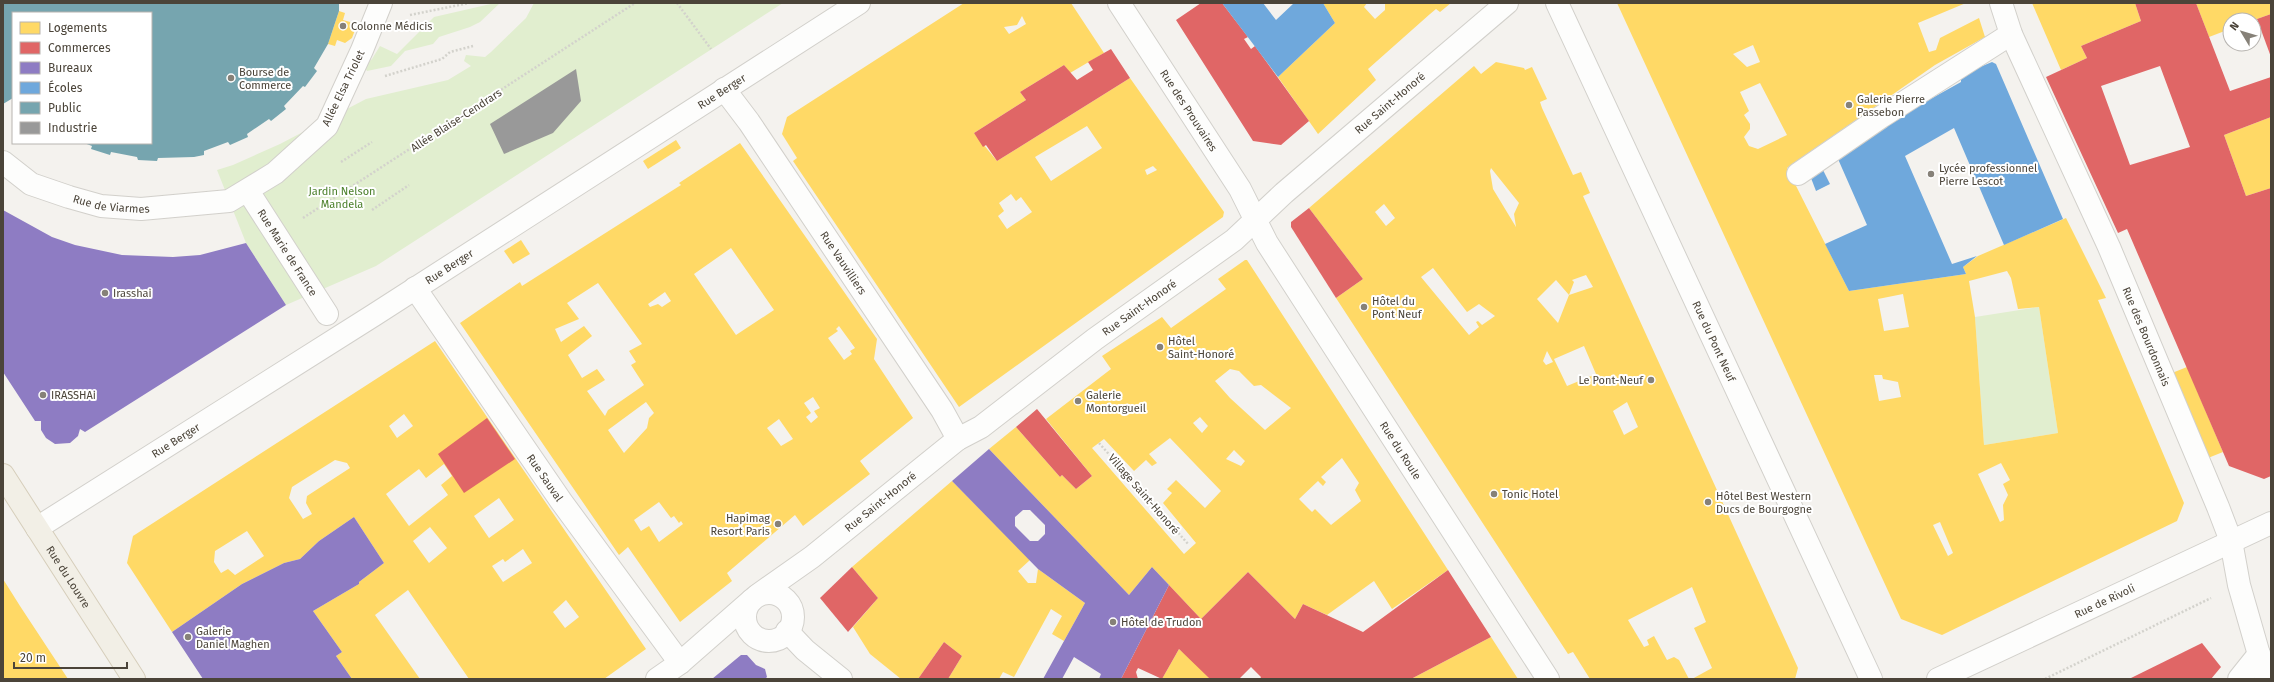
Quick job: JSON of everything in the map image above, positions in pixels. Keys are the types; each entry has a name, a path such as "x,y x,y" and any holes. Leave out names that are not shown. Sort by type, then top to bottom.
{"main road":[{"name":"Rue du Louvre","path":"3,476 134,679"}],"street":[{"name":"Allée Elsa Triolet","path":"239,196 275,174 327,126 362,50 380,3"},
{"name":"Rue Berger","path":"37,528 416,288 859,3"},
{"name":"Rue des Prouvaires","path":"1119,3 1240,189 1254,220"},
{"name":"Rue Saint-Honoré","path":"658,679 680,663 755,597 812,557 958,439 981,428 1095,339 1234,240 1254,220 1507,3"},
{"name":"Rue du Pont Neuf","path":"1557,3 1871,679"},
{"name":"Rue des Bourdonnais","path":"2001,3 2011,34 2109,247 2218,507 2230,542 2239,585 2266,679"},
{"path":"1798,174 1881,117 2011,34"},
{"name":"Rue Vauvilliers","path":"724,89 762,142 937,404 958,439"},
{"name":"Rue de Viarmes","path":"3,162 31,184 101,206 141,209 239,196"},
{"name":"Rue Marie de France","path":"239,196 275,235 327,314"},
{"name":"Rue du Roule","path":"1254,220 1548,679"},
{"name":"Rue Sauval","path":"416,288 562,501 680,663"},
{"name":"Rue de Rivoli","path":"1938,679 2271,523"},
{"path":"773,593 785,599 792,611 793,618 788,631 781,637 773,640 764,640 750,632 746,624 745,615 755,597 773,593"},
{"path":"788,631 805,650 841,679"},
{"path":"2239,679 2259,654"}],"path":[{"path":"423,13 469,3"},
{"name":"Allée Blaise-Cendrars","path":"275,235 635,3"},
{"path":"677,3 711,49"},
{"path":"379,77 410,70 442,59 450,52 473,46"},
{"path":"341,162 372,142"},
{"path":"372,210 408,185"},
{"name":"Village Saint-Honoré","path":"1099,443 1189,545"},
{"path":"2045,679 2239,585"}],"green space":[{"path":"500,3 480,22 470,27 439,37 433,44 405,51 391,66 367,71 364,66 372,59 380,46 397,54 434,17"},
{"name":"Jardin Nelson Mandela","path":"534,3 783,3 376,266 286,305 246,243 217,170 233,165 280,144 366,99 448,80 471,66 464,61 466,55 485,57 491,52 526,18"},
{"path":"2039,307 2058,433 1984,445 1975,317"}],"building: Logements":[{"path":"964,3 1071,3 1104,53 1070,73 1064,65 1020,92 1026,100 974,133 997,161 1130,78 1224,212 1223,217 959,407 793,161 797,158 782,134 787,117","holes":["1022,16 1026,24 1009,34 1004,27 1017,25","1087,126 1102,148 1051,181 1035,157","1153,166 1157,170 1147,175 1145,170","1011,194 1016,201 1021,197 1032,212 1007,229 998,216 1004,211 999,203"]},
{"path":"1323,3 1367,3 1364,7 1375,19 1385,10 1385,3 1451,3 1440,12 1436,9 1368,69 1376,80 1318,134 1278,77 1335,23"},
{"path":"1617,3 1966,3 1918,23 1929,52 1936,50 1940,38 1979,18 1985,37 1935,65 1787,168 1849,291 1966,274 1963,267 1978,256 2066,218 2106,298 2098,300 2184,503 2177,521 1942,635 1901,619","holes":["1753,45 1760,62 1747,67 1733,54","1760,83 1787,135 1758,149 1749,146 1744,137 1750,129 1750,124 1744,115 1749,111 1740,92","2007,271 2011,278 2018,309 2039,307 2058,433 1984,445 1975,317 1969,281","1903,294 1909,327 1884,331 1878,299","1874,375 1882,375 1883,379 1898,382 1901,397 1879,401","2001,463 2010,480 2003,484 2008,495 2003,505 2004,520 2000,522 1978,474","1940,522 1953,553 1948,556 1933,525"]},
{"path":"2032,3 2135,3 2141,21 2081,46 2087,58 2061,70"},
{"path":"2196,3 2271,3 2271,14 2262,17 2262,12 2222,12 2222,32 2209,37"},
{"name":"Colonne Médicis","path":"339,11 345,13 343,20 350,22 355,30 352,38 345,43 337,40 335,46 328,44"},
{"path":"1496,62 1524,68 1525,70 1532,67 1547,99 1540,102 1542,108 1573,175 1581,172 1590,193 1583,196 1798,668 1795,679 1692,679 1712,668 1694,628 1706,622 1692,587 1628,620 1644,647 1649,645 1647,640 1654,636 1667,660 1674,657 1679,660 1689,679 1590,679 1573,652 1568,654 1336,298 1363,279 1309,208 1474,66 1481,74","holes":["1491,168 1519,203 1514,214 1516,227 1493,189 1490,171","1384,204 1395,218 1386,226 1375,212","1433,268 1467,312 1479,304 1495,316 1482,325 1478,321 1476,322 1479,327 1469,335 1421,277","1586,275 1593,287 1569,295 1574,282 1572,280","1556,280 1569,295 1558,323 1537,299","1584,346 1596,374 1567,386 1554,359","1547,351 1553,362 1546,365 1543,361","1627,402 1638,427 1624,435 1613,411"]},
{"path":"2271,117 2271,188 2246,196 2224,135"},
{"path":"676,140 681,148 648,169 643,161"},
{"path":"740,143 877,339 874,359 913,418 860,461 870,474 803,526 795,515 727,573 732,581 680,622 628,547 619,555 460,323 520,282 522,286 681,185 679,183","holes":["731,248 774,310 736,335 694,274","598,283 642,344 629,351 636,362 631,365 644,385 608,410 605,416 587,391 605,380 597,369 582,378 568,355 592,336 584,326 561,342 555,329 579,319 567,303","665,292 671,301 662,307 658,304 650,307 648,304","839,326 855,348 850,351 852,354 844,360 828,338 838,331 836,329","813,397 820,408 814,411 818,417 811,423 806,417 811,413 804,403","646,402 654,413 649,418 647,428 624,453 608,430","779,419 793,439 781,446 767,428","659,502 671,518 674,516 679,523 681,521 683,524 659,542 649,526 641,531 634,520"]},
{"path":"521,240 530,254 513,264 504,251"},
{"path":"1247,260 1448,570 1392,609 1374,581 1327,615 1303,604 1295,619 1248,572 1201,619 1152,567 1129,595 989,449 1016,427 1060,477 1062,475 1076,489 1092,476 1046,419 1111,369 1102,356 1162,317 1171,328 1226,289 1218,279","holes":["1230,369 1239,371 1254,386 1261,385 1291,408 1265,430 1230,398 1215,381","1200,417 1208,426 1202,433 1193,423","1170,438 1221,491 1205,508 1176,480 1167,489 1172,493 1163,503 1196,543 1184,554 1092,448 1104,439 1134,471 1146,460 1152,466 1157,463 1149,454","1234,450 1245,461 1241,466 1226,459","1342,458 1359,483 1355,490 1361,501 1331,525 1315,509 1312,512 1299,499 1318,481 1323,486 1326,482 1321,477"]},
{"path":"435,341 646,649 604,679 469,679 408,590 375,615 420,679 352,679 336,656 342,652 313,611 359,584 359,582 384,563 354,517 319,541 300,559 284,563 242,584 172,632 127,563 133,536","holes":["404,414 413,426 397,438 389,426","335,460 347,463 350,468 307,496 306,503 312,514 303,519 289,498 292,487","444,464 452,476 441,485 448,495 409,526 386,494 419,469 426,478","499,498 514,520 489,538 474,516","430,527 447,548 429,563 413,541","247,531 264,556 235,575 228,569 221,573 214,562 215,551","523,549 532,563 503,582 492,566 503,559 505,562","566,600 579,617 565,628 553,612"]},
{"path":"2187,367 2223,452 2208,458 2172,373"},
{"path":"952,481 1030,560 1018,571 1028,583 1036,583 1038,569 1085,603 1064,641 1052,634 1062,616 1051,609 1014,677 1003,672 999,679 948,679 962,656 944,642 918,679 901,679 870,654 853,627 878,598 852,567"},
{"path":"3,579 20,606 68,679 3,679"},
{"path":"1491,637 1518,679 1411,679"},
{"path":"1179,649 1194,662 1210,679 1162,679"}],"building: Commerces":[{"path":"1201,3 1222,3 1248,37 1244,39 1251,49 1255,46 1309,121 1281,145 1253,141 1176,20"},
{"path":"2135,3 2196,3 2230,91 2271,77 2271,117 2224,135 2246,196 2271,188 2271,476 2264,479 2229,466 2127,229 2118,233 2046,77 2087,58 2081,46 2141,21","holes":["2160,66 2190,147 2130,165 2101,86"]},
{"path":"2271,14 2271,57 2262,33 2262,17"},
{"path":"1111,49 1130,78 997,161 986,145 983,147 974,133 1026,100 1020,92 1064,65 1077,80 1093,70 1088,62"},
{"path":"1309,208 1363,279 1336,298 1291,227 1291,222"},
{"path":"1037,409 1092,476 1076,489 1062,475 1060,477 1016,427"},
{"path":"487,418 515,459 464,493 438,454"},
{"path":"852,567 878,598 848,632 820,598"},
{"path":"1448,570 1491,637 1411,679 1260,679 1261,677 1251,667 1239,679 1210,679 1179,649 1162,679 1138,668 1136,672 1138,679 1121,679 1169,585 1201,619 1248,572 1295,619 1303,604 1363,632"},
{"path":"944,642 962,656 948,679 918,679"},
{"path":"2202,643 2221,667 2211,679 2129,679"}],"building: Bureaux":[{"path":"3,210 52,237 75,245 122,255 173,257 200,255 246,243 286,305 85,432 80,429 78,436 70,443 55,444 46,438 41,430 41,421 35,421 3,372"},
{"path":"989,449 1129,595 1152,567 1169,585 1121,679 1099,679 1101,674 1074,657 1062,679 1043,679 1085,603 1038,569 952,481","holes":["1023,510 1030,510 1045,525 1045,534 1038,541 1030,541 1015,526 1015,517"]},
{"path":"354,517 384,563 359,582 359,584 313,611 342,652 336,656 352,679 203,679 172,632 242,584 284,563 300,559 319,541"},
{"path":"741,655 747,655 756,665 765,669 767,677 765,679 712,679"}],"building: Écoles":[{"path":"1222,3 1263,3 1276,20 1294,3 1323,3 1335,23 1278,77"},
{"name":"Lycée professionnel Pierre Lescot","path":"1992,62 1996,64 2063,219 2004,245 1954,128 1905,156 1952,264 1977,256 1963,267 1966,274 1849,291 1825,244 1867,225 1838,159 1884,125 1961,82 1961,75"},
{"path":"1823,170 1830,184 1816,191 1811,178"}],"building: Public":[{"name":"Bourse de Commerce","path":"3,3 339,3 339,11 328,44 314,68 317,71 305,87 303,86 284,106 286,109 271,121 269,119 247,134 248,137 230,145 228,142 204,151 204,155 194,157 158,158 157,161 138,160 137,157 111,152 110,155 91,149 92,146 87,144 152,144 152,12 12,12 12,99 3,104"}],"building: Industrie":[{"path":"576,69 581,101 553,133 504,154 490,124"}],"place":[{"name":"Colonne Médicis","path":"343,26"},
{"name":"Bourse de Commerce","path":"231,78"},
{"name":"Galerie Pierre Passebon","path":"1849,105"},
{"name":"Lycée professionnel Pierre Lescot","path":"1931,174"},
{"name":"Irasshai","path":"105,293"},
{"name":"Hôtel du Pont Neuf","path":"1364,307"},
{"name":"Hôtel Saint-Honoré","path":"1160,347"},
{"name":"Le Pont-Neuf","path":"1651,380"},
{"name":"IRASSHAi","path":"43,395"},
{"name":"Galerie Montorgueil","path":"1078,401"},
{"name":"Tonic Hotel","path":"1494,494"},
{"name":"Hôtel Best Western Ducs de Bourgogne","path":"1708,502"},
{"name":"Hapimag Resort Paris","path":"778,524"},
{"name":"Hôtel de Trudon","path":"1113,622"},
{"name":"Galerie Daniel Maghen","path":"188,637"}]}
